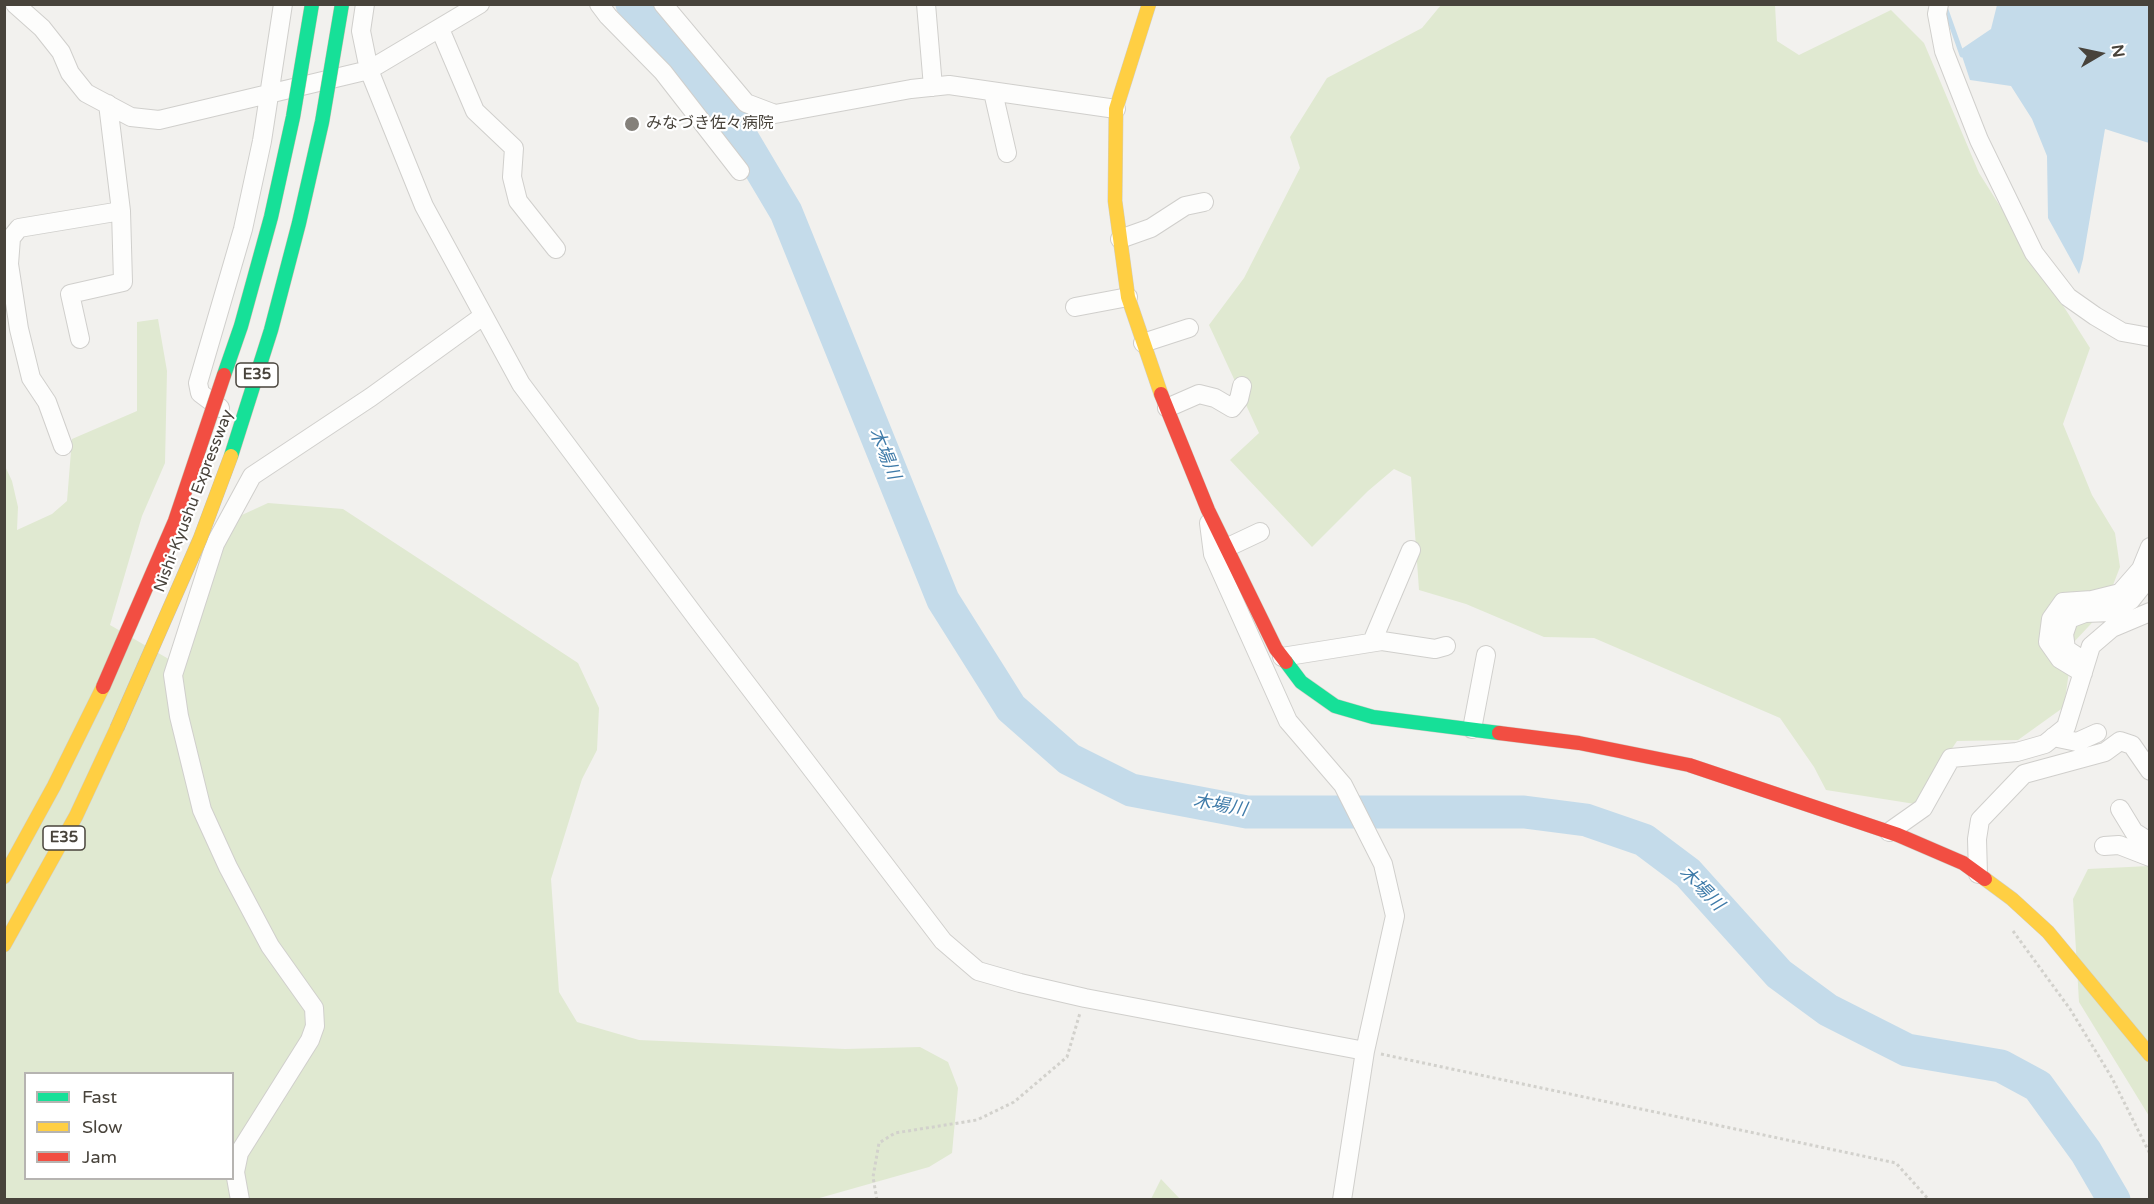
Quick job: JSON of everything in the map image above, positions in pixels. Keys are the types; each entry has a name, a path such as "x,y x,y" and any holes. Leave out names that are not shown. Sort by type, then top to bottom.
{"main road":[{"name":"Nishi-Kyushu Expressway","path":"4,877 54,786 103,687 175,521 241,326 271,217 291,128 312,4"},
{"name":"Nishi-Kyushu Expressway","path":"4,945 76,816 117,728 200,539 240,430 271,330 299,222 322,122 342,4"},
{"path":"1149,4 1116,109 1115,201 1128,297 1167,408 1208,510 1276,649 1301,682 1335,706 1373,717 1580,742 1689,765 1889,832 1963,863 2012,899 2048,932 2150,1055"}],"street":[{"path":"15,4 42,28 61,52 70,73 86,93 131,117 159,120 369,70 480,4"},
{"path":"246,488 246,461 251,430 200,393 198,383 243,229 262,141 283,4"},
{"path":"365,4 361,31 369,70 424,206 521,384 943,941 978,971 1085,998 1365,1051"},
{"path":"599,4 663,72 740,171"},
{"path":"663,4 746,103 775,114 911,89 949,85 1116,109"},
{"path":"926,4 933,87"},
{"path":"1938,8 1944,51 1979,140 2034,253 2068,297 2122,332 2150,337"},
{"path":"440,28 475,111 514,148 512,177 518,201 556,249"},
{"path":"993,92 1007,153"},
{"path":"80,339 70,294 123,282 121,211 108,104"},
{"path":"1120,239 1151,228 1185,206 1204,202"},
{"path":"63,446 47,402 31,378 19,329 7,257 11,238 19,228 121,211"},
{"path":"1075,307 1128,297"},
{"path":"240,1200 236,1172 239,1152 310,1041 315,1026 314,1008 270,946 228,867 202,810 179,716 173,675 215,544 252,476 371,397 483,316"},
{"path":"1143,343 1189,328"},
{"path":"1167,408 1199,394 1215,398 1232,408 1239,399 1242,386"},
{"path":"1208,510 1213,555 1288,721 1342,785 1383,864 1395,916 1365,1051 1342,1200"},
{"path":"1226,548 1260,532"},
{"path":"2084,667 2060,659 2048,642 2051,619 2063,602 2092,600 2120,593 2141,569 2150,547"},
{"path":"1371,642 1411,550"},
{"path":"2084,667 2066,649 2064,634 2069,619 2085,613 2111,612 2131,600 2150,576"},
{"path":"1889,832 1923,808 1951,758 2017,752 2049,741 2066,728 2091,646 2112,628 2150,612"},
{"path":"1282,657 1382,641 1434,649 1446,646"},
{"path":"1472,729 1486,655"},
{"path":"2049,741 2078,742 2097,733"},
{"path":"2049,741 2055,766"},
{"path":"1978,874 1980,820 2024,774 2105,752 2120,741 2133,745 2150,771"},
{"path":"2120,809 2134,832 2150,842"},
{"path":"2103,846 2119,845 2150,857"}],"path":[{"path":"2010,927 2076,1019 2112,1078 2150,1154"},
{"path":"877,1200 873,1177 879,1143 895,1133 977,1120 1014,1102 1067,1057 1085,998"},
{"path":"1365,1051 1896,1163 1929,1200"}],"green space":[{"path":"1441,5 1775,5 1777,41 1799,55 1891,10 1924,43 1979,173 2090,348 2063,424 2092,495 2115,533 2120,567 2103,611 2073,643 2064,707 2018,740 1957,741 1915,804 1826,790 1814,767 1780,718 1594,638 1544,637 1466,604 1419,590 1411,477 1394,469 1368,491 1312,547 1230,460 1259,433 1209,325 1244,278 1300,168 1290,137 1327,78 1422,28"},
{"path":"158,319 167,371 165,463 142,516 110,625 179,665 231,520 268,503 343,509 578,663 599,708 597,750 582,779 551,879 559,992 577,1022 639,1040 845,1049 920,1047 948,1062 958,1088 952,1153 929,1167 816,1199 5,1199 4,464 12,481 18,507 17,530 52,514 67,501 72,439 137,411 137,322"},
{"path":"2149,866 2149,1116 2079,1002 2073,899 2088,869"},
{"path":"1161,1179 1180,1199 1151,1199"}],"water":[{"path":"1997,5 2149,5 2149,143 2105,129 2079,274 2048,218 2047,156 2032,119 2011,86 1970,80 1960,50 1991,29"}],"waterway":[{"name":"木場川","path":"632,4 729,116 786,212 943,600 1011,708 1069,759 1131,790 1247,812 1524,812 1586,820 1644,840 1688,873 1779,974 1828,1010 1907,1050 2001,1066 2038,1086 2086,1152 2114,1200"},
{"path":"1945,7 1962,55"}],"traffic: fast":[{"path":"224,375 241,326 271,217 293,117 312,4"},
{"path":"231,456 271,330 299,223 322,122 342,4"},
{"path":"1286,662 1301,682 1335,706 1373,717 1499,733"}],"traffic: slow":[{"path":"1149,4 1116,109 1115,201 1128,297 1161,394"},
{"path":"117,728 200,539 231,456"},
{"path":"4,877 54,786 103,687"},
{"path":"4,945 76,816 117,728"},
{"path":"1985,879 2012,899 2048,932 2150,1055"}],"traffic: jam":[{"path":"103,687 175,521 224,375"},
{"path":"1161,394 1208,510 1276,649 1286,662"},
{"path":"1499,733 1579,743 1689,765 1898,835 1963,863 1985,879"}],"place":[{"name":"みなづき佐々病院","path":"632,124"}]}
